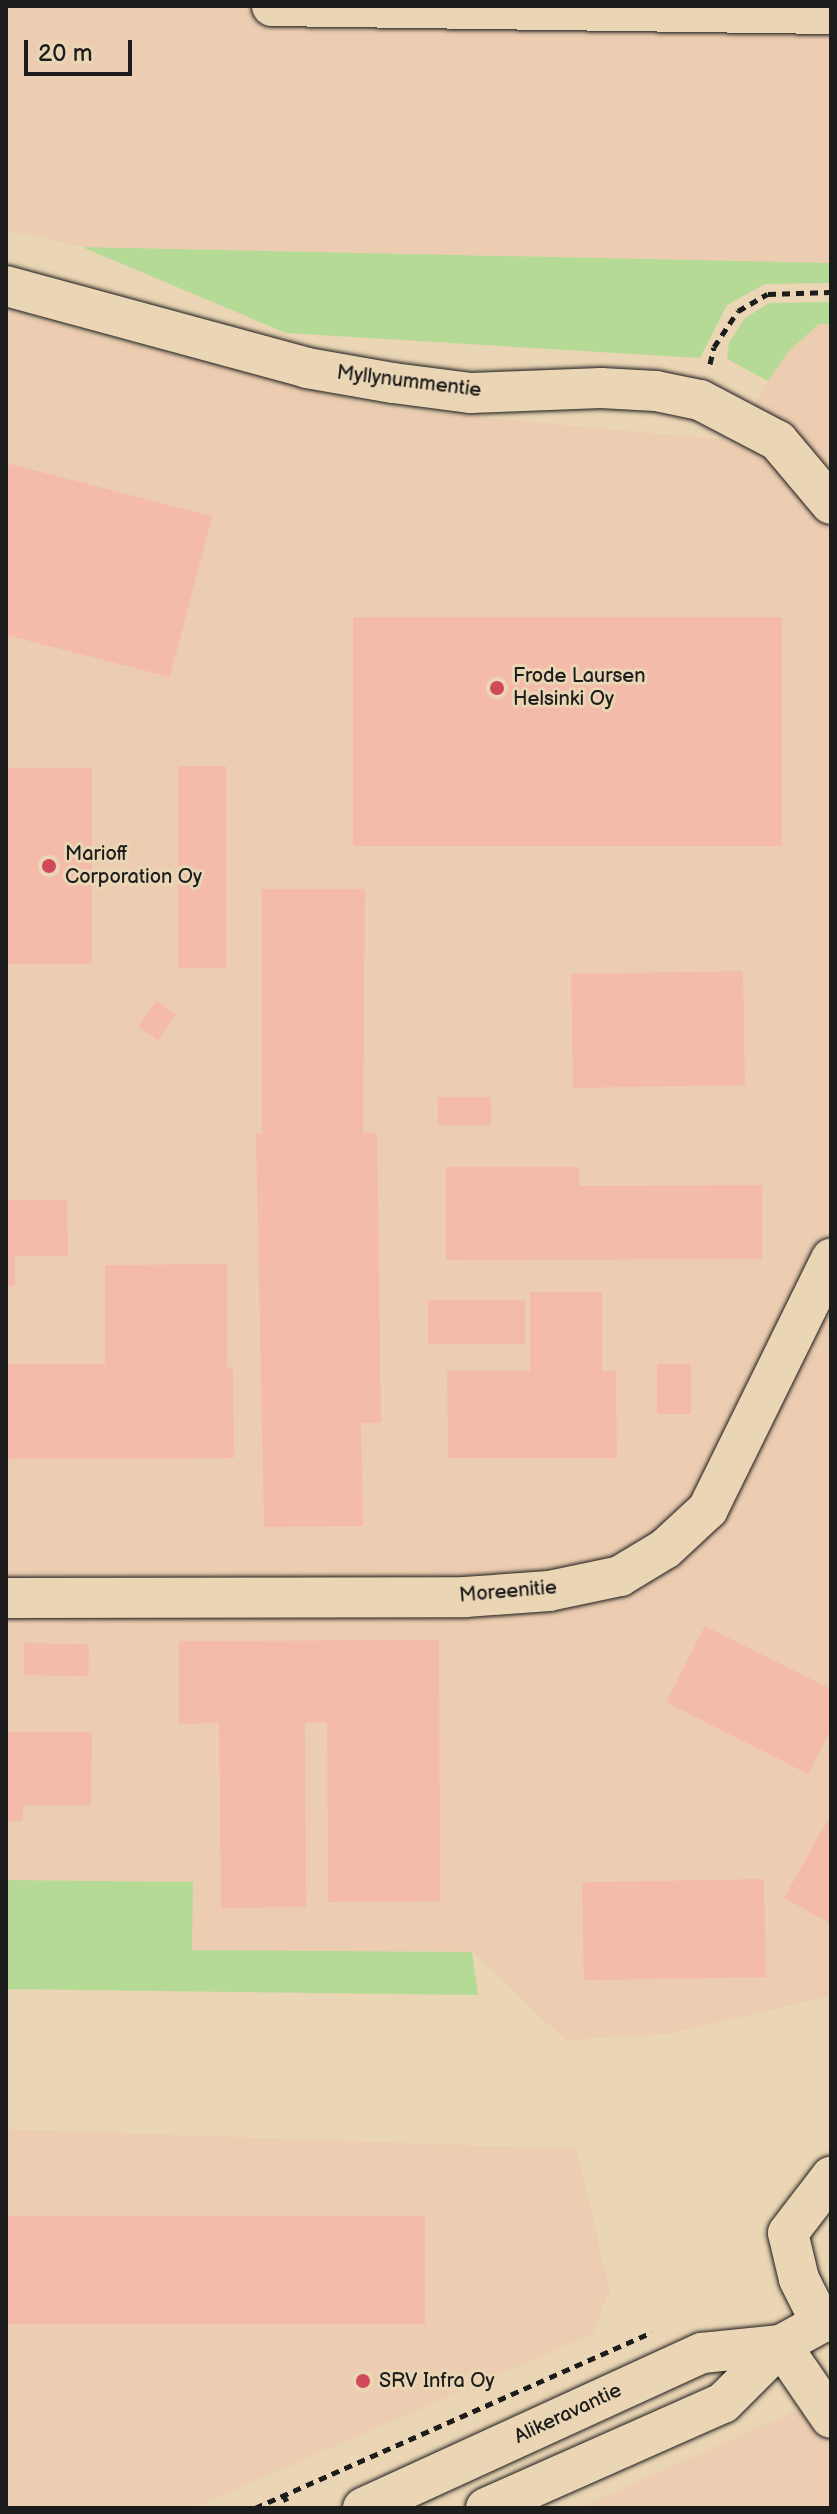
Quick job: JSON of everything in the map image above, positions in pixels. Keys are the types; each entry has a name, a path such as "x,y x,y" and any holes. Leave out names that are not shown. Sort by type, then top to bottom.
{"street":[{"path":"272,6 831,14"},
{"name":"Myllynummentie","path":"6,286 307,368 393,383 471,393 615,389 656,391 700,400 778,441 831,504"},
{"name":"Moreenitie","path":"6,1598 465,1597 549,1591 620,1576 665,1549 708,1509 831,1259"},
{"name":"Alikeravantie","path":"486,2508 723,2403 781,2345 821,2323 799,2279 788,2233 831,2177"},
{"path":"781,2345 831,2418"},
{"name":"Alikeravantie","path":"363,2508 702,2353 781,2345"}],"path":[{"path":"700,400 714,347 738,311 768,294 831,292"},
{"path":"283,2494 290,2508"}],"shaded area":[{"path":"6,6 831,6 831,263 82,247 6,230"},
{"path":"6,312 389,409 738,441 768,381 789,351 819,324 831,324 831,1996 668,2034 565,2040 472,1952 191,1950 192,1882 6,1880"},
{"path":"6,2129 576,2149 610,2290 592,2334 193,2508 6,2508"},
{"path":"831,2393 831,2508 579,2508 819,2400"}],"green space":[{"path":"82,247 831,263 831,283 765,284 727,305 700,358 286,333"},
{"path":"831,302 831,324 819,324 789,351 768,381 727,359 729,343 744,319 769,303"},
{"path":"6,1880 193,1882 192,1950 472,1952 478,1995 6,1989"}],"building":[{"path":"6,463 212,516 170,677 6,635"},
{"path":"353,617 782,617 782,846 353,846"},
{"path":"178,766 226,766 226,968 178,968"},
{"name":"Marioff Corporation Oy","path":"6,768 92,768 92,964 6,964"},
{"path":"262,889 365,889 363,1133 377,1133 381,1423 361,1423 363,1526 264,1527 256,1134 262,1134"},
{"path":"743,971 745,1085 573,1088 571,974"},
{"path":"156,1001 176,1015 158,1040 138,1026"},
{"path":"438,1097 491,1097 491,1125 438,1125"},
{"path":"446,1167 579,1167 579,1186 762,1185 762,1259 446,1260"},
{"path":"6,1200 67,1200 68,1256 15,1256 15,1286 6,1286"},
{"path":"227,1264 227,1368 233,1367 234,1458 6,1459 6,1364 105,1364 105,1265"},
{"path":"530,1292 602,1292 602,1371 616,1371 617,1458 448,1458 447,1371 530,1371"},
{"path":"428,1300 525,1300 525,1344 428,1344"},
{"path":"657,1364 691,1364 691,1414 657,1414"},
{"path":"705,1626 831,1689 831,1729 808,1774 666,1702"},
{"path":"439,1640 440,1901 328,1902 327,1722 305,1723 306,1907 221,1908 219,1723 179,1724 179,1641"},
{"path":"24,1643 89,1644 88,1676 23,1675"},
{"path":"6,1732 92,1732 91,1805 23,1805 23,1821 6,1821"},
{"path":"827,1821 831,1824 831,1924 784,1898"},
{"path":"764,1879 766,1977 584,1980 582,1882"},
{"path":"6,2216 425,2216 425,2324 6,2324"}],"place":[{"name":"Frode Laursen Helsinki Oy","path":"497,688"},
{"name":"Marioff Corporation Oy","path":"49,866"},
{"name":"SRV Infra Oy","path":"363,2381"}]}
